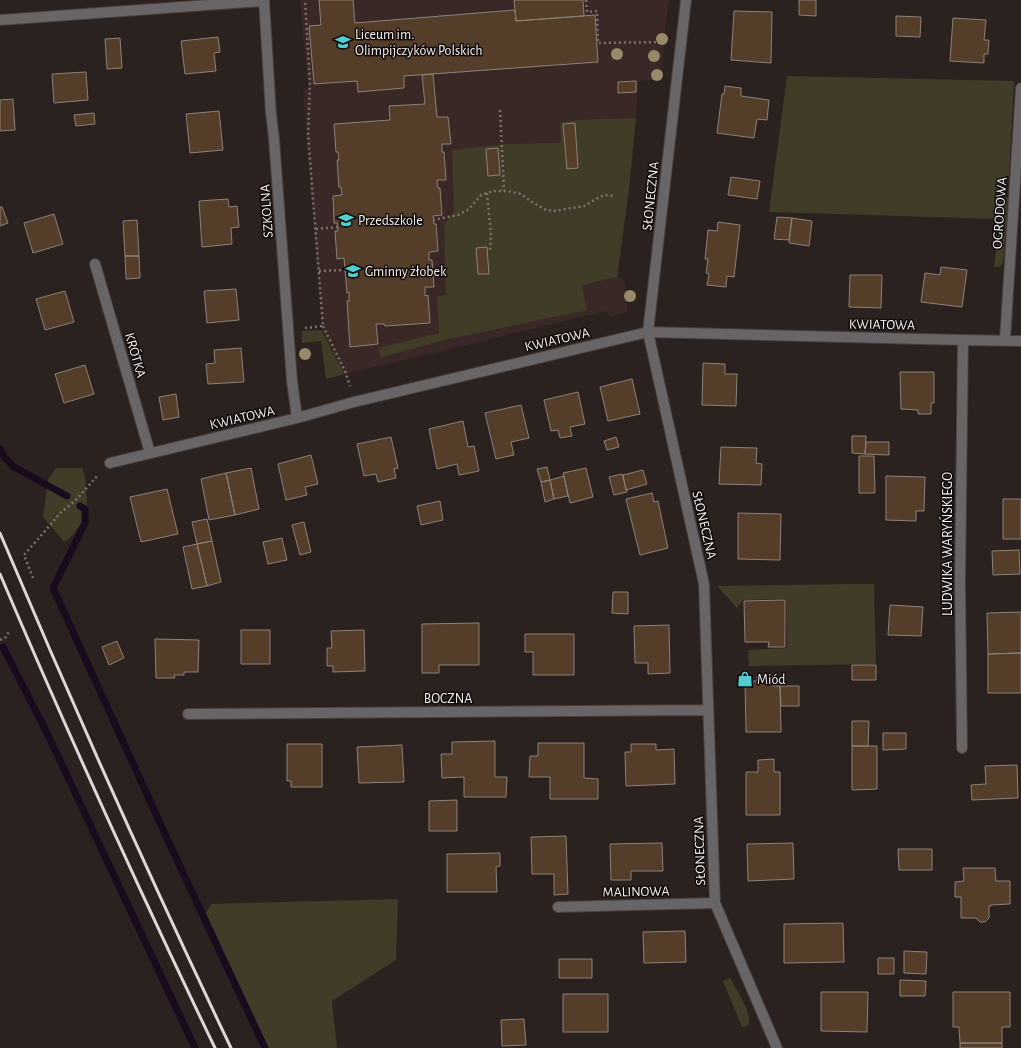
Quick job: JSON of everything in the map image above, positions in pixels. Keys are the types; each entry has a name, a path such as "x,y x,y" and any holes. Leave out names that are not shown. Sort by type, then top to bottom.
{"street":[{"name":"SŁONECZNA","path":"686,0 648,332 704,584 715,903 777,1048"},
{"name":"SZKOLNA","path":"0,20 264,1 292,381 297,418"},
{"name":"OGRODOWA","path":"1005,340 1021,88"},
{"name":"KRÓTKA","path":"95,264 150,453"},
{"name":"KWIATOWA","path":"110,463 297,418 354,402 648,332 964,340 1021,340"},
{"name":"LUDWIKA WARYŃSKIEGO","path":"962,748 960,582 964,340"},
{"name":"BOCZNA","path":"188,714 708,710"},
{"name":"MALINOWA","path":"558,907 715,903"}],"path":[{"path":"305,0 310,82 308,135 323,326 345,371 354,402"},
{"path":"586,0 587,12 597,11 598,43 681,42"},
{"path":"500,110 504,191"},
{"path":"433,220 458,215 470,209 480,195 493,191 521,194 546,210 554,211 584,206 605,195 613,196"},
{"path":"487,193 491,234 490,251"},
{"path":"316,229 338,227"},
{"path":"319,271 345,270"},
{"path":"288,329 323,326"},
{"path":"33,578 24,555 59,514 77,499 110,463"},
{"path":"0,640 6,637 10,630"}],"shaded area":[{"path":"300,0 669,0 664,39 662,79 639,81 629,189 618,277 625,281 627,311 611,317 606,311 326,379 303,90 308,88"},
{"path":"787,76 1014,81 1009,175 1003,179 1001,196 1008,198 1003,263 1000,267 994,267 1000,219 769,212"},
{"path":"636,118 629,189 617,277 582,286 587,310 444,340 380,358 379,348 439,333 437,296 446,295 444,225 454,211 452,150 507,144 561,143 560,123 577,120"},
{"path":"321,330 344,374 326,379 321,341 302,343 302,331"},
{"path":"56,468 82,468 85,477 88,513 73,535 64,542 43,517 48,480"},
{"path":"874,584 876,664 749,666 748,650 787,648 786,599 743,600 737,608 717,586"},
{"path":"398,899 396,960 332,1001 337,1048 264,1048 206,913 211,904"},
{"path":"730,978 749,1016 748,1025 742,1027 723,981"}],"building":[{"path":"319,0 353,0 355,23 515,10 516,21 595,15 598,62 404,76 404,88 358,92 357,81 314,84 309,26 321,25"},
{"path":"514,0 583,0 584,16 516,21"},
{"path":"799,0 816,0 816,16 799,15"},
{"path":"734,11 772,12 771,63 731,60"},
{"path":"896,16 921,17 920,37 896,36"},
{"path":"953,18 986,20 984,40 989,40 988,54 984,54 984,63 950,61"},
{"path":"218,37 220,52 214,53 216,71 185,74 181,41"},
{"path":"120,38 122,68 107,69 105,39"},
{"path":"86,72 88,100 54,103 52,74"},
{"path":"433,74 437,117 448,117 451,144 442,144 446,180 437,180 438,188 440,188 442,215 433,216 434,224 436,224 438,251 429,252 429,260 432,260 434,287 425,287 425,296 428,295 430,323 385,326 384,324 376,324 378,344 350,347 347,301 349,301 349,292 347,293 344,258 337,259 335,231 338,231 337,223 334,223 333,196 342,195 341,187 339,187 337,160 339,160 338,152 336,152 334,124 390,120 389,106 425,104 422,75"},
{"path":"636,81 636,92 618,93 618,82"},
{"path":"725,86 741,88 741,96 769,100 767,120 757,119 754,138 717,133 722,94 724,94"},
{"path":"13,99 15,130 0,131 0,100"},
{"path":"219,111 223,150 190,153 186,114"},
{"path":"94,113 95,124 76,126 74,115"},
{"path":"575,123 578,168 567,169 563,124"},
{"path":"498,148 500,175 488,176 486,149"},
{"path":"731,177 760,181 757,199 728,195"},
{"path":"228,199 229,207 237,206 239,227 231,228 232,244 202,247 199,201"},
{"path":"0,207 2,207 8,223 0,226"},
{"path":"54,214 63,244 33,253 24,223"},
{"path":"777,217 792,218 789,240 774,239"},
{"path":"792,218 812,221 809,246 789,243"},
{"path":"137,220 139,256 125,256 123,221"},
{"path":"718,222 740,225 734,277 727,276 726,287 707,285 709,274 706,273 708,259 705,259 708,230 717,231"},
{"path":"487,247 489,274 478,274 476,248"},
{"path":"125,256 139,256 140,278 126,279"},
{"path":"941,267 967,270 962,307 921,302 925,273 940,275"},
{"path":"850,275 882,275 881,308 849,307"},
{"path":"236,289 239,320 207,323 204,291"},
{"path":"65,291 74,322 45,330 36,299"},
{"path":"241,348 244,382 208,384 206,364 215,363 214,350"},
{"path":"703,363 725,364 725,374 737,374 736,406 702,405"},
{"path":"85,365 94,394 64,403 55,374"},
{"path":"900,372 934,372 934,403 931,403 931,414 918,414 918,410 901,409"},
{"path":"632,379 640,414 608,421 600,387"},
{"path":"578,392 585,424 570,427 572,436 560,438 558,430 551,431 544,400"},
{"path":"176,394 179,417 163,420 159,397"},
{"path":"521,405 529,438 511,442 514,455 496,459 485,413"},
{"path":"463,421 468,447 474,446 479,471 459,475 457,464 437,469 429,429"},
{"path":"852,436 866,436 865,454 852,453"},
{"path":"391,437 398,468 394,469 396,478 378,482 376,474 364,476 357,444"},
{"path":"616,437 619,447 607,450 604,441"},
{"path":"866,442 889,442 889,455 865,454"},
{"path":"721,447 757,448 756,463 762,464 761,485 719,484"},
{"path":"311,455 318,484 305,487 307,495 286,500 278,464"},
{"path":"859,456 874,456 875,493 859,493"},
{"path":"547,467 550,480 541,482 537,469"},
{"path":"251,468 259,509 235,515 226,473"},
{"path":"586,468 593,497 570,503 563,473"},
{"path":"643,470 647,484 626,490 623,475"},
{"path":"226,473 235,515 209,520 201,479"},
{"path":"622,474 627,492 614,495 609,477"},
{"path":"564,476 568,496 554,499 550,480"},
{"path":"886,476 925,477 924,511 916,511 916,521 886,520"},
{"path":"550,480 554,499 545,502 541,482"},
{"path":"167,489 178,534 141,542 130,497"},
{"path":"652,493 654,502 658,501 668,548 640,555 626,499"},
{"path":"1003,499 1021,499 1021,539 1003,539"},
{"path":"440,501 443,520 421,525 417,506"},
{"path":"738,513 781,514 780,560 738,559"},
{"path":"207,519 212,541 197,544 192,522"},
{"path":"304,522 311,552 300,555 292,525"},
{"path":"282,538 287,560 268,564 263,542"},
{"path":"212,541 221,582 207,586 197,544"},
{"path":"197,544 207,586 192,589 183,547"},
{"path":"1019,550 1020,574 993,575 992,551"},
{"path":"613,592 628,592 628,614 612,613"},
{"path":"785,600 785,647 768,647 769,642 745,642 744,601"},
{"path":"890,605 923,607 921,636 888,635"},
{"path":"1021,612 1021,653 988,654 987,613"},
{"path":"479,623 479,665 439,665 439,673 422,673 422,624"},
{"path":"669,625 670,673 648,674 648,663 635,663 634,626"},
{"path":"241,630 270,630 270,664 241,664"},
{"path":"364,630 365,671 333,672 333,666 327,666 327,648 332,648 331,631"},
{"path":"525,634 574,634 574,675 533,675 533,652 525,652"},
{"path":"155,639 199,640 198,672 184,672 184,675 174,675 175,678 156,678"},
{"path":"117,641 124,658 109,665 102,647"},
{"path":"1021,653 1021,693 988,693 988,654"},
{"path":"852,665 876,665 876,680 852,680"},
{"path":"757,676 773,676 774,686 780,686 781,732 746,732 745,681 757,681"},
{"path":"780,686 799,686 799,706 781,706"},
{"path":"852,721 869,721 868,746 852,746"},
{"path":"883,733 906,733 906,749 883,750"},
{"path":"495,741 495,777 507,777 506,797 464,797 464,777 442,778 441,754 452,754 452,742"},
{"path":"538,743 584,743 584,778 598,779 598,799 550,799 550,777 529,777 530,756 538,756"},
{"path":"287,744 322,744 322,787 291,787 291,781 287,781"},
{"path":"631,744 656,744 656,750 674,749 675,784 626,786 625,752 631,752"},
{"path":"402,745 404,782 359,783 357,747"},
{"path":"852,746 877,746 877,789 852,790"},
{"path":"774,759 774,772 780,772 780,815 746,815 746,772 758,772 758,760"},
{"path":"1017,765 1018,798 972,800 971,785 986,784 985,766"},
{"path":"457,800 457,831 429,831 429,801"},
{"path":"566,836 568,894 554,895 554,874 532,874 531,837"},
{"path":"662,843 663,871 631,871 631,880 611,880 610,844"},
{"path":"793,843 794,879 748,881 747,844"},
{"path":"898,849 932,849 932,870 899,870"},
{"path":"500,853 500,866 496,867 497,892 447,892 447,854"},
{"path":"963,868 995,868 996,881 1010,881 1010,904 989,906 989,918 985,922 980,922 976,918 961,918 961,897 955,897 955,882 964,881"},
{"path":"843,923 844,962 784,963 784,924"},
{"path":"685,931 686,962 644,963 643,932"},
{"path":"904,951 927,952 926,974 904,973"},
{"path":"878,958 894,958 894,974 878,974"},
{"path":"559,959 592,959 592,978 559,978"},
{"path":"900,980 926,981 925,996 900,996"},
{"path":"821,992 868,992 867,1032 821,1031"},
{"path":"953,992 1010,992 1010,1027 1002,1027 1002,1043 960,1043 959,1027 953,1027"},
{"path":"563,994 608,994 608,1032 563,1032"},
{"path":"524,1019 526,1045 502,1046 501,1020"},
{"path":"960,1043 1002,1043 1002,1048 960,1048"}],"waterway":[{"path":"0,449 5,458 14,467 67,496"},
{"path":"80,506 85,509 85,523 53,588 176,858 265,1048"},
{"path":"3,647 48,735 195,1048"}],"railway":[{"path":"0,533 112,792 231,1048"},
{"path":"0,574 105,812 159,931 215,1048"}],"place":[{"name":"Liceum im. Olimpijczyków Polskich","path":"343,42"},
{"name":"Przedszkole","path":"346,220"},
{"name":"Gminny żłobek","path":"353,271"},
{"name":"Miód","path":"745,679"}]}
